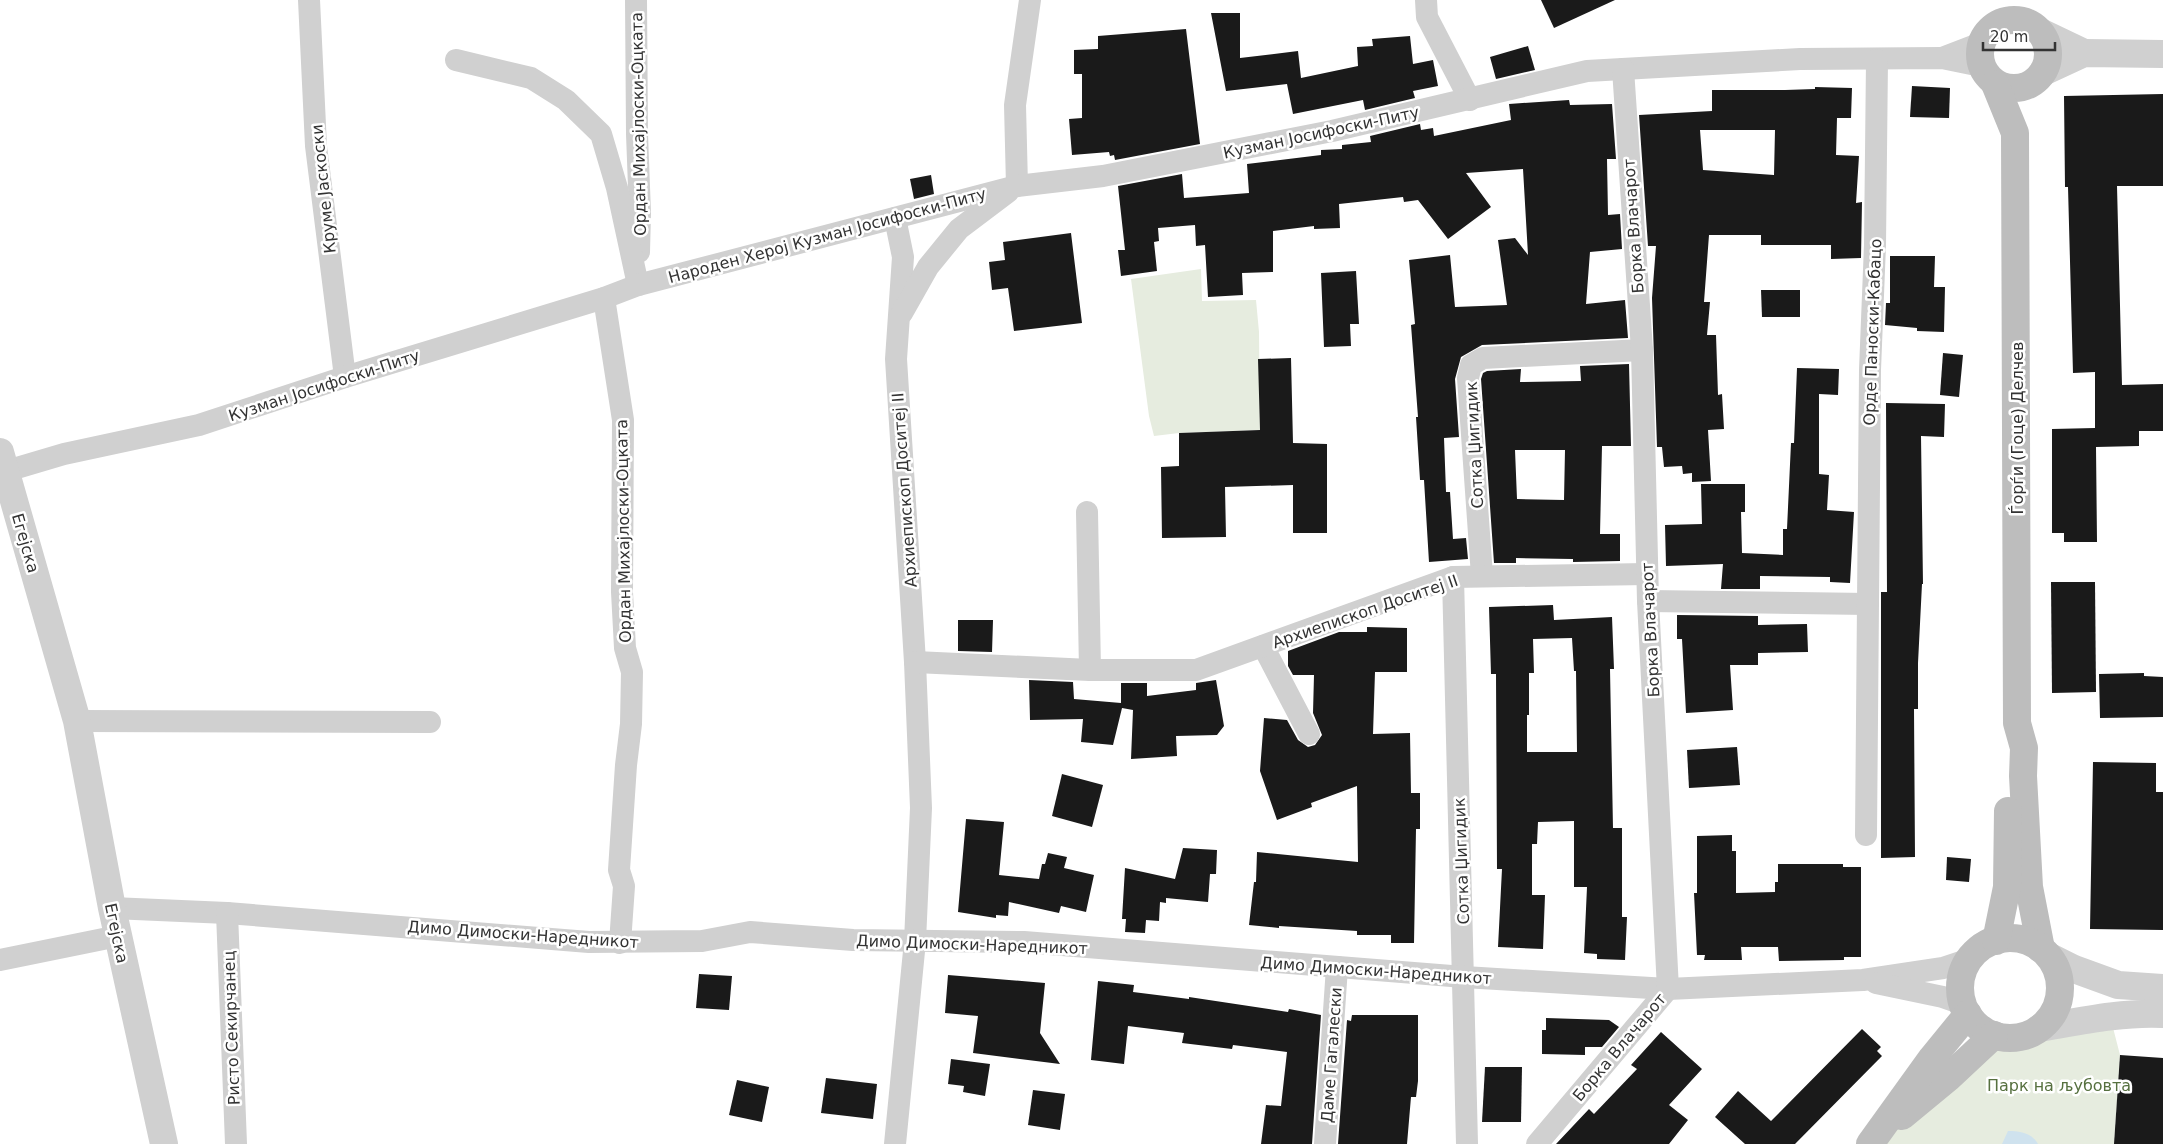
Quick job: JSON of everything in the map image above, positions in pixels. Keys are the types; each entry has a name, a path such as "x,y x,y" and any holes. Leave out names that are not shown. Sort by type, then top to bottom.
{"main road":[{"path":"2018,14 2045,41 2048,52 2047,62 2039,76 2016,89 2005,88 1986,64 1987,32 2018,14"},
{"name":"Ѓорѓи (Гоце) Делчев","path":"1986,64 2015,133 2017,723 2024,748 2023,776 2029,887 2045,953"},
{"name":"Ѓорѓи (Гоце) Делчев","path":"2015,133 2039,76"},
{"name":"Ѓорѓи (Гоце) Делчев","path":"1996,940 2007,887 2009,750 2017,723"},
{"path":"2012,938 2027,941 2045,953 2057,971 2060,987 2058,1002 2051,1017 2040,1028 2023,1036 2008,1038 1994,1035 1984,1030 1965,1009 1961,980 1964,968 1970,959 1986,945 1996,940 2012,938"},
{"path":"1873,1141 1965,1009"},
{"path":"1873,1141 1948,1078 1994,1035"}],"street":[{"name":"Круме Јаскоски","path":"308,0 316,146 345,377"},
{"name":"Ордан Михајлоски-Оцката","path":"636,0 637,134 640,213 638,285"},
{"path":"1017,186 1016,105 1030,0"},
{"path":"1426,0 1427,17 1470,100"},
{"path":"2018,14 2084,53"},
{"path":"2039,76 2084,53 2163,54"},
{"path":"1623,69 1800,59 1877,60 1942,58 1986,64"},
{"name":"Ордан Михајлоски-Оцката","path":"456,60 531,78 566,100 601,134 617,188 638,285"},
{"name":"Орде Паноски-Кабацо","path":"1866,835 1870,370 1875,245 1877,60"},
{"name":"Кузман Јосифоски-Питу","path":"1017,186 1103,176 1332,131 1587,71 1623,69"},
{"name":"Борка Влачарот","path":"1536,1144 1668,989 1648,601 1642,350 1623,69"},
{"name":"Народен Херој Кузман Јосифоски-Питу","path":"638,285 1017,186"},
{"name":"Архиепископ Доситеј II","path":"899,318 928,267 959,229 1017,186"},
{"name":"Архиепископ Доситеј II","path":"894,218 903,257 896,368 915,662 921,808 915,941 895,1144"},
{"name":"Кузман Јосифоски-Питу","path":"2,465 64,454 199,425 345,377 604,298 638,285"},
{"name":"Ордан Михајлоски-Оцката","path":"604,298 622,420 622,592 625,648 632,672 631,724 626,765 619,870 624,886 620,943"},
{"name":"Сотка Џигидик","path":"1482,576 1468,378 1471,365 1483,358 1642,350"},
{"name":"Егејска","path":"2,465 77,720 112,908 164,1144"},
{"path":"1087,512 1090,670"},
{"name":"Архиепископ Доситеј II","path":"915,662 1090,670 1196,670 1453,577 1647,574"},
{"name":"Сотка Џигидик","path":"1453,577 1467,1144"},
{"path":"1648,601 1868,604"},
{"name":"Архиепископ Доситеј II","path":"1263,646 1310,734"},
{"path":"77,720 430,722"},
{"name":"Димо Димоски-Наредникот","path":"112,908 227,913 620,943 702,941 750,932 854,940 1024,942 1464,977 1668,989 1863,980 1943,968 1970,959"},
{"name":"Ристо Секирчанец","path":"227,913 236,1144"},
{"path":"0,960 118,936"},
{"path":"2045,953 2074,969 2118,985 2163,988"},
{"name":"Даме Гагалески","path":"1325,1144 1337,967"},
{"name":"Димо Димоски-Наредникот","path":"1863,980 1943,997 1965,1009"},
{"path":"2040,1028 2102,1017 2139,1013 2163,1014"}],"green space":[{"path":"1201,269 1202,301 1256,300 1259,332 1260,430 1179,433 1154,436 1149,416 1131,279"},
{"name":"Парк на љубовта","path":"2110,1016 2120,1055 2114,1144 1870,1144 1994,1035 2008,1038 2023,1036 2040,1028"}],"water":[{"path":"2008,1131 2025,1133 2038,1144 2002,1144"}],"building":[{"path":"1541,0 1615,0 1554,28"},
{"path":"1211,13 1240,13 1240,58 1298,51 1301,78 1358,66 1357,47 1373,46 1372,39 1410,36 1413,64 1433,60 1438,86 1413,91 1415,98 1365,110 1363,100 1293,114 1287,84 1226,91"},
{"path":"1186,29 1200,144 1115,160 1114,155 1110,156 1109,152 1072,155 1069,119 1082,118 1082,74 1074,74 1074,50 1098,49 1098,36"},
{"path":"1528,46 1535,70 1496,79 1490,57"},
{"path":"1912,86 1950,88 1949,118 1910,117"},
{"path":"1815,87 1852,88 1851,118 1837,118 1836,155 1859,156 1856,203 1862,202 1861,258 1831,259 1831,245 1761,245 1761,235 1709,235 1704,302 1710,302 1707,335 1716,335 1718,395 1722,394 1724,429 1708,430 1711,481 1692,482 1692,473 1683,474 1682,466 1664,467 1662,447 1657,447 1652,298 1656,246 1648,246 1639,115 1712,111 1712,90 1815,89","holes":["1700,130 1775,130 1774,175 1703,170"]},
{"path":"2163,94 2163,186 2117,186 2122,385 2163,384 2163,431 2139,431 2139,446 2096,447 2097,542 2064,542 2064,533 2052,533 2052,429 2095,428 2095,372 2073,373 2068,187 2065,187 2064,96"},
{"path":"1569,100 1570,105 1612,104 1616,159 1607,159 1608,215 1620,214 1622,249 1590,252 1586,304 1625,300 1628,338 1482,345 1461,357 1455,379 1459,437 1444,438 1446,492 1450,492 1453,539 1466,538 1468,559 1429,562 1424,480 1420,480 1416,417 1418,417 1411,325 1415,324 1409,260 1450,255 1455,307 1507,305 1498,240 1515,238 1528,255 1523,169 1466,173 1491,207 1448,239 1418,200 1404,202 1403,197 1339,204 1340,228 1314,229 1314,226 1273,231 1273,272 1242,273 1243,295 1208,297 1205,245 1196,246 1195,225 1158,228 1159,241 1154,242 1157,271 1121,276 1118,250 1125,250 1118,186 1182,174 1184,198 1249,193 1247,164 1321,155 1321,150 1342,149 1342,145 1371,142 1370,136 1420,124 1421,130 1433,128 1434,136 1511,120 1509,104"},
{"path":"931,175 934,194 914,199 910,179"},
{"path":"1071,233 1082,323 1014,331 1008,288 992,290 989,262 1005,260 1003,242"},
{"path":"1890,256 1935,256 1934,287 1945,287 1944,332 1917,331 1917,328 1885,325 1886,303 1890,303"},
{"path":"1356,271 1359,324 1350,324 1351,346 1324,347 1321,273"},
{"path":"1761,290 1800,290 1800,317 1762,317"},
{"path":"1943,353 1963,355 1959,397 1940,395"},
{"path":"1291,358 1293,443 1327,444 1327,533 1293,533 1293,485 1225,487 1226,537 1162,538 1161,467 1179,466 1179,433 1260,430 1258,359"},
{"path":"1629,364 1631,446 1602,446 1600,534 1620,534 1620,561 1573,562 1573,559 1516,558 1516,563 1494,563 1481,379 1483,373 1487,371 1521,369 1520,382 1581,381 1580,366","holes":["1515,450 1565,450 1564,500 1517,499"]},
{"path":"1797,368 1839,369 1838,395 1819,394 1819,474 1829,475 1827,510 1854,512 1850,583 1830,582 1830,577 1760,576 1760,589 1721,589 1723,564 1666,566 1665,525 1702,524 1701,484 1745,484 1745,512 1741,512 1742,553 1783,555 1783,529 1787,529 1791,443 1794,443"},
{"path":"1886,403 1945,404 1944,437 1921,436 1923,584 1918,663 1918,709 1914,709 1915,857 1881,858 1881,592 1887,592"},
{"path":"2051,582 2095,582 2096,692 2052,693"},
{"path":"1553,605 1554,620 1612,617 1614,669 1610,669 1613,828 1622,828 1622,917 1627,917 1625,960 1597,959 1597,954 1584,953 1587,887 1574,887 1574,821 1538,822 1537,844 1532,844 1532,895 1545,895 1543,949 1498,947 1502,869 1497,869 1496,674 1491,674 1489,607","holes":["1572,638 1574,671 1576,671 1577,752 1527,752 1529,673 1534,673 1533,639"]},
{"path":"1677,615 1758,616 1758,625 1807,624 1808,652 1758,653 1758,665 1730,665 1733,710 1686,713 1682,639 1677,639"},
{"path":"958,620 993,620 992,652 958,651"},
{"path":"1367,627 1407,628 1407,672 1375,672 1373,734 1410,733 1411,793 1420,793 1420,829 1416,829 1414,943 1391,943 1391,935 1357,935 1357,931 1249,925 1254,882 1256,882 1257,852 1358,862 1357,786 1311,803 1312,807 1277,820 1260,771 1264,718 1287,720 1298,740 1308,747 1315,745 1322,735 1313,713 1314,675 1293,675 1288,666 1288,651 1339,632 1367,632"},
{"path":"2144,673 2144,676 2163,677 2163,717 2100,718 2099,674"},
{"path":"1029,680 1073,682 1074,699 1121,703 1121,683 1147,683 1147,696 1196,690 1196,683 1216,680 1224,726 1217,735 1176,736 1177,756 1131,759 1133,710 1122,708 1113,745 1081,742 1083,719 1030,720"},
{"path":"1737,747 1740,785 1689,788 1687,750"},
{"path":"2093,762 2156,763 2156,792 2163,792 2163,930 2090,929"},
{"path":"1062,774 1103,785 1092,827 1052,816"},
{"path":"966,819 1004,822 999,875 1039,879 1042,864 1045,864 1048,853 1067,857 1064,868 1094,875 1086,912 1061,906 1059,913 1009,902 1008,916 996,915 996,918 958,912"},
{"path":"1732,835 1732,851 1736,851 1736,893 1775,892 1775,882 1778,882 1778,864 1843,864 1843,867 1861,867 1861,957 1844,957 1844,960 1779,961 1778,947 1741,947 1742,960 1704,960 1705,955 1697,955 1694,893 1697,893 1697,836"},
{"path":"1183,848 1217,850 1216,874 1210,874 1208,902 1166,898 1166,903 1160,902 1159,921 1146,920 1145,933 1125,932 1126,919 1122,919 1125,868 1175,879"},
{"path":"1947,857 1971,859 1969,882 1946,880"},
{"path":"699,974 732,976 729,1010 696,1008"},
{"path":"948,975 1045,983 1040,1033 1060,1064 973,1053 978,1016 945,1013"},
{"path":"1098,981 1134,985 1133,992 1189,999 1189,997 1288,1012 1289,1009 1321,1015 1312,1144 1261,1144 1266,1105 1281,1106 1287,1052 1233,1045 1232,1049 1182,1043 1184,1033 1128,1026 1124,1064 1091,1060"},
{"path":"1352,1015 1418,1015 1418,1081 1416,1097 1411,1097 1407,1144 1338,1144 1347,1020 1351,1021"},
{"path":"1546,1018 1609,1020 1619,1027 1602,1047 1585,1047 1585,1055 1542,1054 1542,1030 1546,1030"},
{"path":"1862,1029 1881,1047 1877,1051 1882,1056 1795,1144 1745,1144 1715,1117 1738,1091 1771,1121"},
{"path":"1661,1032 1702,1069 1669,1105 1688,1120 1669,1144 1556,1144 1589,1109 1594,1114 1637,1069 1631,1065"},
{"path":"2120,1055 2163,1058 2163,1144 2114,1144"},
{"path":"951,1059 990,1064 985,1096 963,1092 964,1086 948,1084"},
{"path":"1485,1067 1522,1067 1521,1122 1482,1122"},
{"path":"826,1078 877,1084 873,1119 821,1113"},
{"path":"737,1080 769,1087 762,1122 729,1115"},
{"path":"1033,1090 1065,1094 1060,1130 1028,1125"}]}
